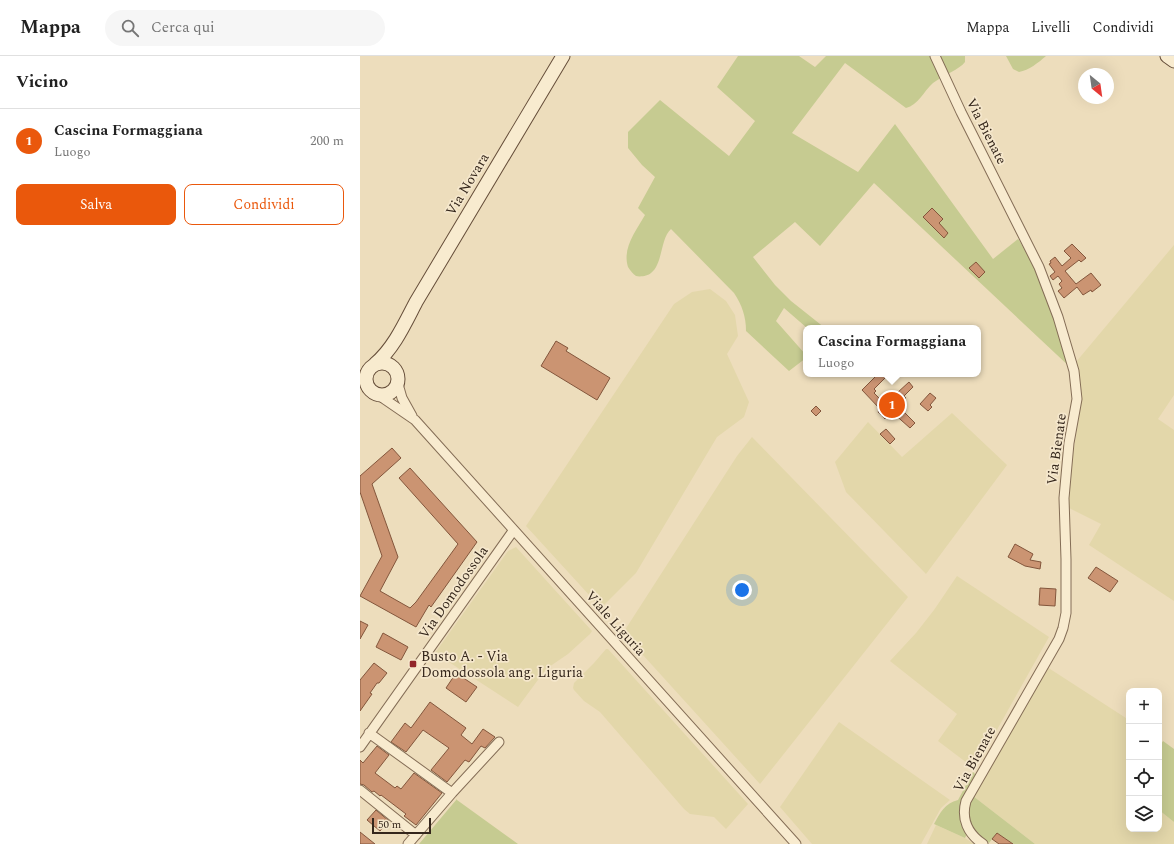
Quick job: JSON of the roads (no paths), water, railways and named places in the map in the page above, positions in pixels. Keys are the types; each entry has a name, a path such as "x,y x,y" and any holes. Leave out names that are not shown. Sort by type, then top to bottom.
{"street":[{"name":"Via Novara","path":"367,371 384,356 401,330 416,302 562,56"},
{"name":"Via Bienate","path":"935,56 961,112 1044,276 1070,354 1076,384 1077,399 1069,443 1064,498 1066,618 1059,640 966,801 964,813 966,824 973,835 983,844"},
{"path":"1167,56 1174,61"},
{"name":"Via Novara","path":"397,378 396,351 401,330"},
{"path":"360,391 377,395 391,393 397,378 390,365 385,363 367,371 366,384 368,388 377,395"},
{"name":"Viale Liguria","path":"397,378 402,398 415,420 513,531 796,844"},
{"name":"Viale Liguria","path":"377,395 415,420"},
{"name":"Via Domodossola","path":"360,747 513,531"},
{"path":"369,734 452,793"},
{"path":"408,844 452,793 500,742"},
{"path":"360,790 416,835"}],"place":[{"name":"Cascina Formaggiana","path":"892,405"},
{"name":"Busto A. - Via Domodossola ang. Liguria","path":"413,664"}]}
